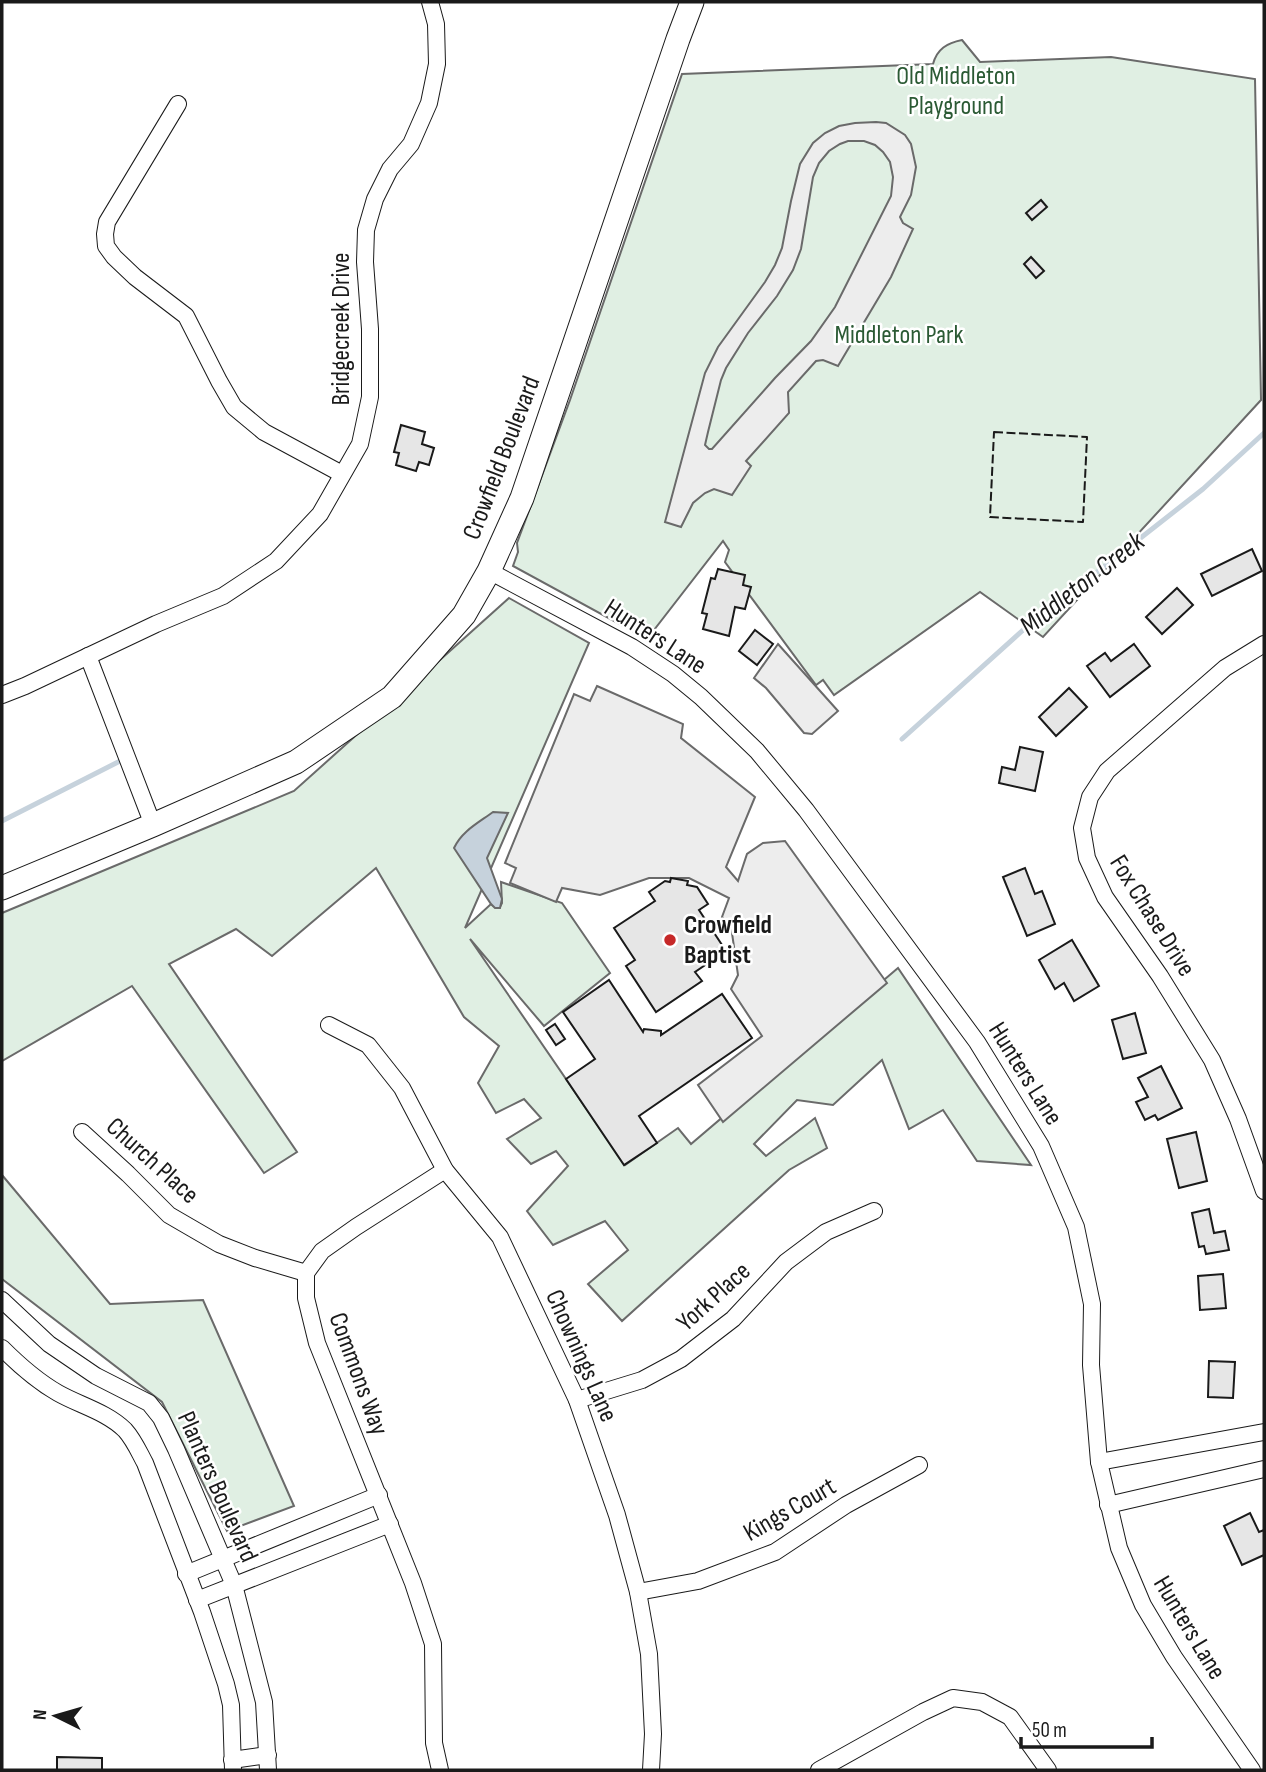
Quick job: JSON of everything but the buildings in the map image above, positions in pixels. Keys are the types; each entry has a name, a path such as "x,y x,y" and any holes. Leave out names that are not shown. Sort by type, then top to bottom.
{"main road":[{"name":"Crowfield Boulevard","path":"678,39 684,2"},
{"name":"Crowfield Boulevard","path":"2,888 296,762 392,697 464,615 489,571 522,498 692,2"}],"street":[{"name":"Bridgecreek Drive","path":"2,695 223,596 276,561 320,514 360,444 370,397 366,230 380,189 390,169 411,144 429,103 437,64 436,24 430,2"},
{"path":"178,104 107,222 106,246 135,277 186,316 234,407 264,432 342,474"},
{"name":"Hunters Lane","path":"489,571 632,647 673,674 757,751 806,810 977,1042 1041,1146 1076,1227 1092,1304 1091,1365 1099,1462 1119,1548 1143,1605 1174,1657 1252,1770"},
{"name":"Fox Chase Drive","path":"1264,644 1225,668 1107,771 1090,797 1082,828 1087,858 1105,897 1160,976 1212,1060 1238,1119 1264,1191"},
{"path":"88,656 153,825"},
{"name":"Chownings Lane","path":"329,1024 368,1045 401,1088 445,1170 499,1237 578,1400 617,1515 638,1592 649,1654 653,1734 651,1770"},
{"name":"Church Place","path":"82,1132 169,1215 219,1244 306,1273"},
{"path":"306,1273 322,1251 445,1170"},
{"name":"York Place","path":"578,1400 642,1380 681,1359 733,1319 786,1262 826,1232 874,1211"},
{"name":"Commons Way","path":"306,1273 306,1298 317,1343 413,1583 433,1644 434,1743 440,1770"},
{"name":"Planters Boulevard","path":"2,1300 49,1344 96,1376 149,1403 161,1418 234,1586 264,1702 268,1763"},
{"path":"2,1348 27,1372 57,1393 109,1419 129,1435 145,1463 226,1684 231,1705 233,1765 268,1763"},
{"path":"1099,1462 1264,1432"},
{"name":"Kings Court","path":"638,1592 698,1581 775,1552 846,1505 919,1465"},
{"path":"1108,1505 1264,1469"},
{"path":"186,1574 379,1495"},
{"path":"197,1600 390,1524"},
{"path":"819,1770 953,1698 982,1702 1010,1717 1048,1770"}],"green space":[{"name":"Middleton Park","path":"962,40 980,62 1111,57 1255,79 1261,400 1043,637 980,592 834,695 823,680 816,685 725,562 729,550 723,541 647,639 513,566 518,552 517,543 570,400 682,74 933,64 943,48"},
{"path":"509,598 589,643 465,928 491,904 500,907 501,882 562,903 610,973 544,1026 470,939 625,1165 678,1128 691,1144 898,968 1031,1165 977,1161 943,1110 909,1129 882,1060 833,1105 797,1100 754,1144 766,1156 815,1118 827,1148 789,1170 622,1321 588,1284 628,1250 605,1221 553,1245 527,1211 568,1166 556,1151 531,1164 507,1139 541,1118 524,1099 496,1113 478,1083 499,1046 464,1017 376,868 272,956 236,929 169,964 297,1152 264,1173 132,986 2,1061 2,913 294,791"},
{"path":"2,1175 110,1304 203,1300 294,1506 227,1531 162,1402 2,1279"}],"shaded area":[{"path":"886,123 905,135 911,144 916,167 911,195 900,217 903,223 913,229 891,277 838,366 823,360 816,361 788,392 789,413 746,461 751,466 732,495 714,489 693,503 681,527 665,522 705,373 718,347 775,265 782,248 800,164 813,143 825,133 839,126","holes":["864,141 875,145 890,162 893,177 891,196 835,307 811,341 712,449 709,449 705,445 726,368 793,270 801,249 813,177 819,163 829,151 840,144"]},
{"path":"778,644 838,711 812,734 804,733 766,688 754,678"},
{"path":"597,686 683,724 681,738 755,797 726,867 738,881 747,854 763,843 785,841 887,983 723,1122 698,1085 762,1036 731,989 738,975 731,926 722,917 729,898 689,878 649,878 600,895 562,888 556,902 510,883 516,868 505,863 574,694 590,701"},
{"path":"493,812 508,813 487,858 502,899 500,908 491,904 454,848 466,832"}],"waterway":[{"name":"Middleton Creek","path":"902,739 1022,631 1203,489 1264,433"},
{"path":"2,821 124,759"}],"fence":[{"path":"994,432 1087,437 1083,522 990,517 994,432"}],"place":[{"name":"Crowfield Baptist","path":"670,940"}],"park label":[{"name":"Old Middleton Playground","path":"956,91"}]}
